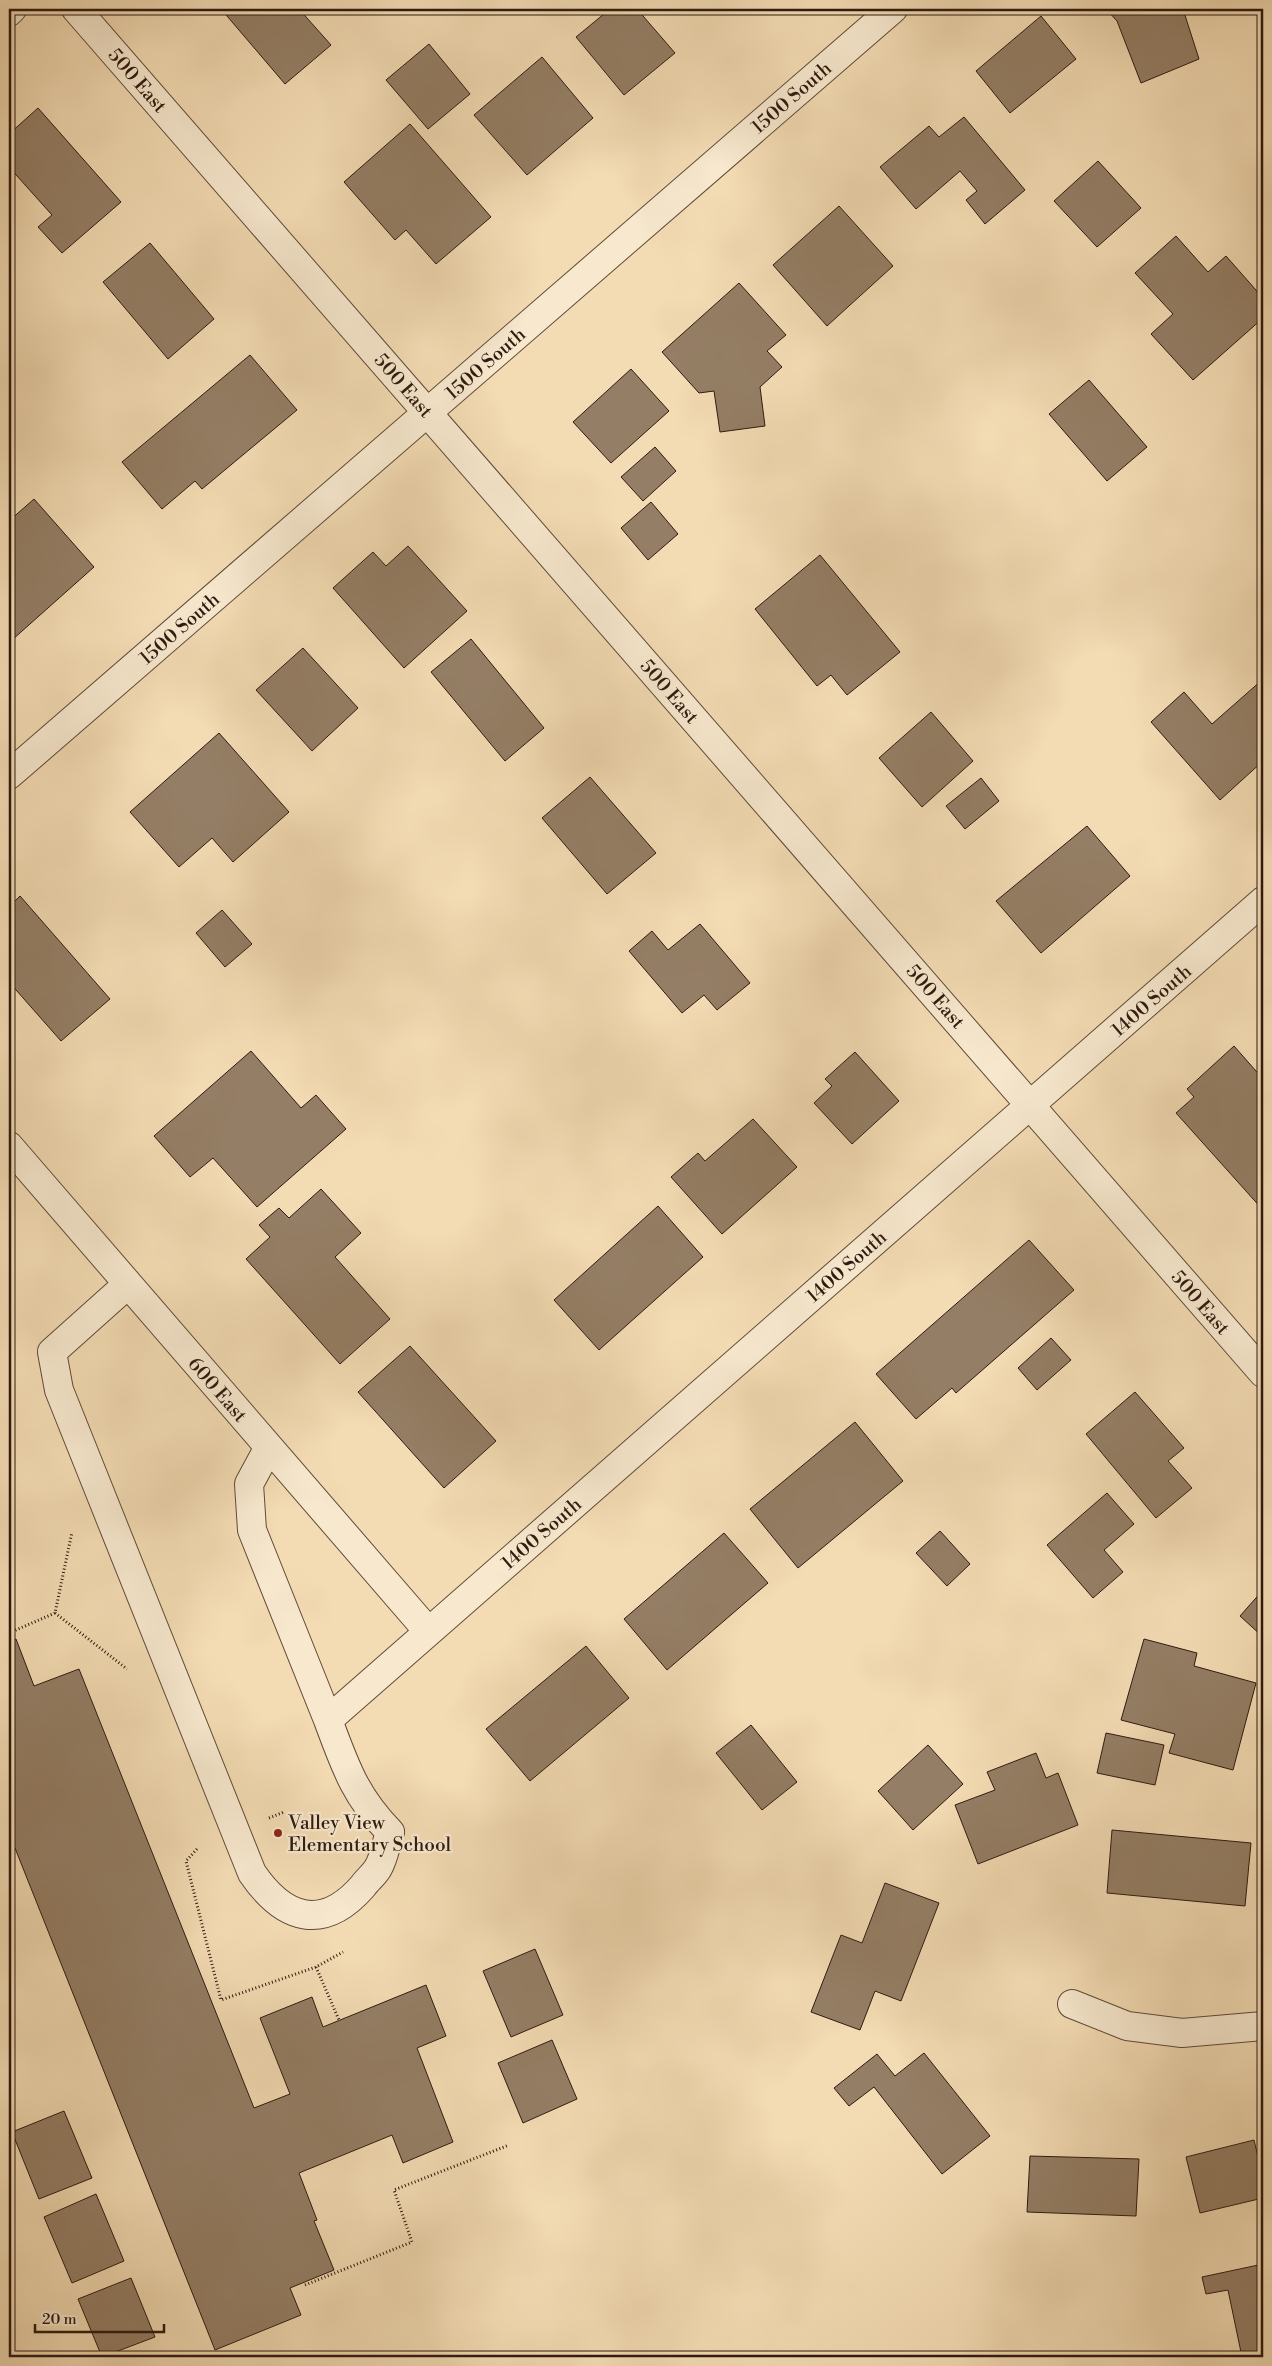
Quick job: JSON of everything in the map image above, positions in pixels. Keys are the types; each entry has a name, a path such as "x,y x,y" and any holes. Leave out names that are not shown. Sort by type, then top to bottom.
{"street":[{"path":"9,12 12,9"},
{"name":"500 East","path":"76,9 1263,1373"},
{"name":"1500 South","path":"9,775 893,9"},
{"name":"1400 South","path":"328,1720 1263,901"},
{"name":"600 East","path":"9,1146 428,1631"},
{"path":"128,1284 52,1352 59,1390 252,1873 263,1890 279,1903 297,1913 318,1916 338,1909 360,1889 378,1868 390,1832 369,1811 349,1775 252,1530 249,1484 269,1447"},
{"path":"1072,2004 1127,2026 1182,2034 1263,2026"}],"path":[{"path":"55,1613 72,1532"},
{"path":"9,1633 55,1613"},
{"path":"55,1613 126,1669"},
{"path":"197,1849 186,1861 221,2000 316,1966 343,1952"},
{"path":"316,1966 339,2020"},
{"path":"305,2285 412,2242 394,2190 509,2145"}],"building":[{"path":"221,9 299,9 331,45 285,84"},
{"path":"610,9 637,9 675,53 624,95 576,37"},
{"path":"717,9 730,9 723,15"},
{"path":"1106,9 1183,9 1199,59 1141,83 1117,21"},
{"path":"1041,16 1076,59 1010,113 976,71"},
{"path":"429,44 470,94 428,129 386,80"},
{"path":"542,57 593,118 527,175 474,115"},
{"path":"38,108 121,202 62,253 38,227 52,215 9,167 9,134"},
{"path":"964,117 1025,190 985,224 966,200 977,191 960,171 916,209 880,167 929,126 939,137"},
{"path":"410,124 491,217 436,264 406,230 395,240 344,182"},
{"path":"1098,161 1141,208 1097,247 1054,201"},
{"path":"839,206 893,266 827,326 773,265"},
{"path":"1176,236 1208,272 1226,256 1263,298 1263,318 1193,380 1151,334 1173,314 1135,273"},
{"path":"150,243 214,319 168,359 103,282"},
{"path":"739,283 786,335 767,351 782,367 760,387 765,426 720,432 714,391 699,393 662,352"},
{"path":"250,355 297,410 202,489 195,481 162,509 122,462"},
{"path":"631,369 669,411 611,463 573,422"},
{"path":"1089,380 1147,447 1107,481 1049,414"},
{"path":"1263,390 1263,403 1257,396"},
{"path":"655,447 676,471 643,501 621,477"},
{"path":"34,499 94,567 12,640 9,636 9,521"},
{"path":"651,502 678,534 648,560 621,528"},
{"path":"408,546 467,611 404,668 333,588 373,552 386,566"},
{"path":"820,555 900,652 847,695 831,675 817,686 755,609"},
{"path":"471,639 544,728 505,761 431,672"},
{"path":"303,648 358,708 312,751 256,690"},
{"path":"1262,680 1263,761 1220,800 1151,722 1184,692 1212,724"},
{"path":"931,712 973,761 922,807 879,758"},
{"path":"219,733 289,812 233,862 212,838 179,867 130,812"},
{"path":"590,777 656,853 607,894 542,818"},
{"path":"981,778 999,801 965,829 946,806"},
{"path":"1087,826 1130,876 1041,953 996,901"},
{"path":"20,896 110,999 61,1041 9,982 9,907"},
{"path":"222,910 252,944 225,967 196,933"},
{"path":"700,924 750,983 717,1010 704,995 682,1013 629,951 652,931 668,950"},
{"path":"1234,1046 1263,1079 1263,1210 1176,1113 1194,1097 1187,1089"},
{"path":"251,1051 301,1108 316,1095 346,1129 257,1207 213,1158 190,1177 154,1136"},
{"path":"855,1052 899,1101 852,1144 814,1103 832,1086 825,1079"},
{"path":"753,1119 797,1167 722,1234 671,1177 698,1153 705,1161"},
{"path":"321,1189 361,1233 335,1257 390,1319 340,1364 246,1259 270,1237 259,1225 279,1208 289,1218"},
{"path":"658,1206 703,1257 599,1350 554,1300"},
{"path":"1029,1240 1074,1290 956,1393 952,1388 916,1419 876,1374"},
{"path":"1051,1338 1071,1360 1037,1390 1018,1368"},
{"path":"410,1346 496,1441 444,1488 358,1392"},
{"path":"1135,1392 1184,1448 1168,1461 1192,1488 1156,1518 1086,1434"},
{"path":"855,1422 903,1481 798,1568 750,1509"},
{"path":"1107,1493 1134,1524 1104,1550 1123,1572 1093,1598 1047,1545"},
{"path":"940,1531 970,1564 947,1586 916,1553"},
{"path":"724,1533 768,1583 667,1670 624,1619"},
{"path":"1263,1590 1263,1637 1240,1616"},
{"path":"16,1639 34,1686 79,1669 254,2108 290,2094 260,2018 312,1997 323,2027 426,1985 446,2036 417,2048 453,2142 403,2163 392,2135 299,2173 317,2220 314,2221 334,2270 290,2288 301,2315 215,2350 9,1833 9,1642"},
{"path":"1144,1639 1197,1653 1194,1666 1256,1683 1233,1770 1169,1753 1175,1734 1121,1720"},
{"path":"586,1646 629,1698 530,1781 486,1729"},
{"path":"751,1725 797,1782 762,1810 716,1753"},
{"path":"1106,1733 1164,1745 1155,1785 1097,1773"},
{"path":"928,1745 963,1784 913,1830 878,1791"},
{"path":"1036,1753 1046,1778 1058,1773 1078,1825 978,1864 955,1805 995,1790 987,1772"},
{"path":"1112,1830 1251,1843 1245,1906 1107,1893"},
{"path":"885,1883 939,1903 901,2001 875,1991 860,2030 811,2012 841,1935 862,1943"},
{"path":"535,1949 563,2015 511,2037 483,1971"},
{"path":"552,2040 577,2099 523,2123 498,2063"},
{"path":"924,2053 990,2136 942,2174 874,2087 849,2106 834,2088 877,2054 895,2076"},
{"path":"64,2111 92,2178 39,2199 12,2132"},
{"path":"1254,2140 1263,2178 1263,2198 1200,2213 1186,2157"},
{"path":"1030,2156 1139,2159 1136,2216 1027,2212"},
{"path":"96,2194 124,2261 72,2283 44,2217"},
{"path":"1263,2264 1263,2357 1242,2357 1228,2290 1206,2294 1202,2277"},
{"path":"131,2278 155,2337 102,2357 78,2299"}],"place":[{"name":"Valley View Elementary School","path":"278,1833"}]}
